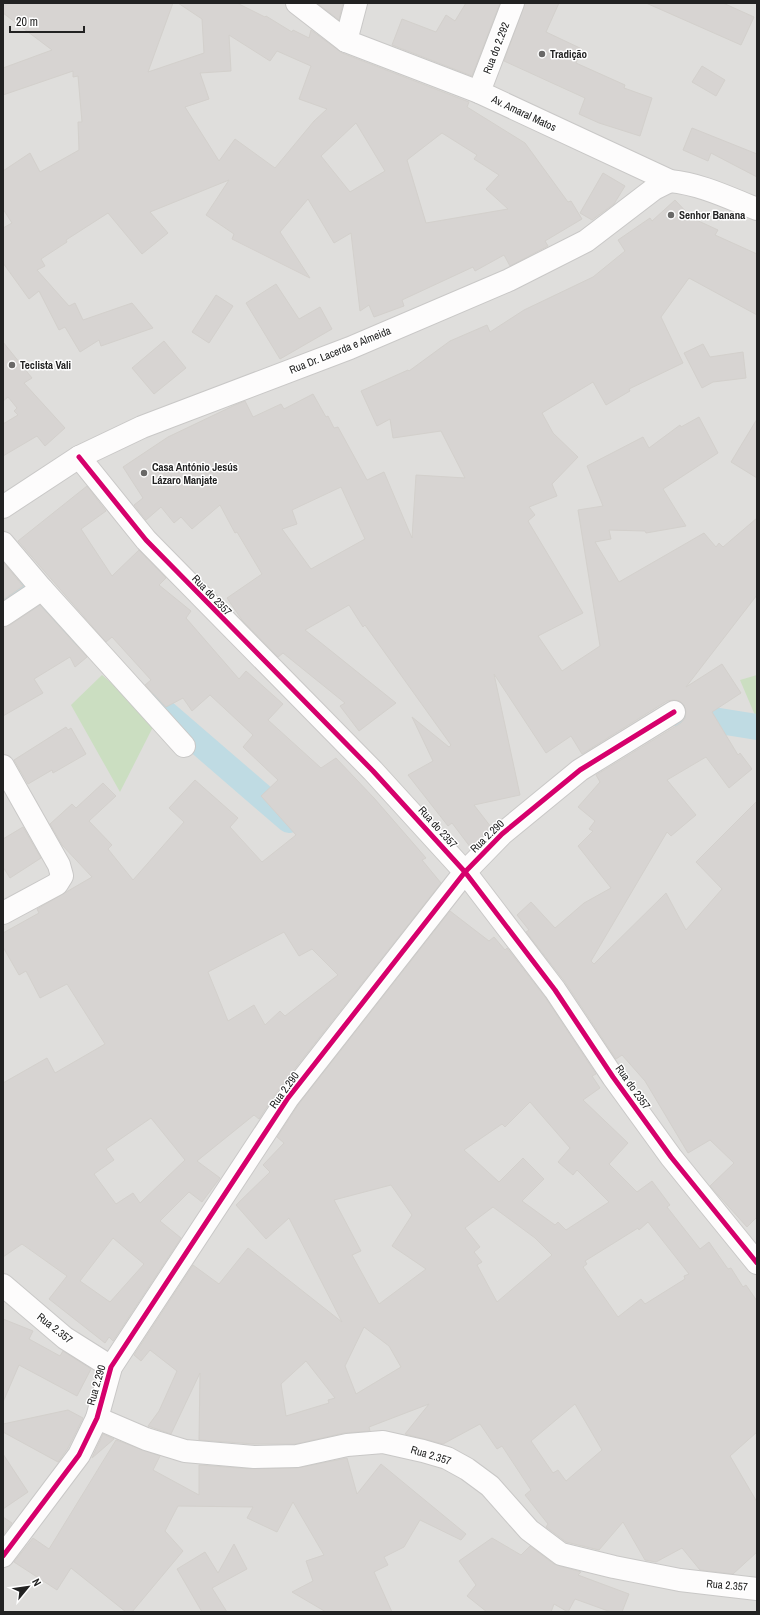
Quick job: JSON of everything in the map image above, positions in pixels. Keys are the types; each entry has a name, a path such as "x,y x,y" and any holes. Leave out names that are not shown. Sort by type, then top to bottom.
{"street":[{"name":"Av. Amaral Matos","path":"297,3 346,41 480,92 670,182 686,183 757,209"},
{"path":"346,41 356,3"},
{"name":"Rua do 2.292","path":"480,92 513,3"},
{"name":"Rua Dr. Lacerda e Almeida","path":"3,507 79,457 142,427 350,348 509,280 586,241 654,190 670,182"},
{"name":"Rua do 2357","path":"79,457 146,540 372,771 465,872 555,990 613,1077 671,1157 757,1263"},
{"path":"3,543 42,589 184,746"},
{"path":"3,615 42,589"},
{"name":"Rua 2.290","path":"3,1556 78,1455 98,1418 110,1366 288,1098 465,872 502,834 580,770 674,712"},
{"path":"3,766 60,865 62,876 57,884 3,913"},
{"name":"Rua 2.357","path":"3,1285 66,1338 110,1366"},
{"name":"Rua 2.357","path":"98,1418 146,1439 185,1451 254,1457 297,1456 347,1445 383,1442 423,1451 448,1458 467,1469 490,1486 529,1530 561,1554 614,1567 680,1580 756,1588"}],"shaded area":[{"path":"3,3 757,3 757,1612 3,1612"}],"green space":[{"path":"102,675 156,721 120,792 71,705"},
{"path":"757,675 757,720 740,680"}],"building":[{"path":"3,3 173,3 148,72 204,53 202,19 178,3 237,3 265,17 266,16 292,32 293,30 309,38 311,30 342,53 469,102 467,107 525,143 568,202 571,201 582,219 545,241 548,246 510,266 504,255 475,271 473,267 402,300 404,306 374,317 369,305 360,311 351,233 334,243 308,199 280,232 310,278 232,239 234,234 206,215 229,180 150,212 168,233 142,254 108,213 66,240 67,242 41,259 45,266 37,270 69,306 75,303 83,320 132,303 153,328 101,346 99,340 80,352 65,327 59,330 39,291 29,299 3,263 3,228 12,223 3,209 3,171 30,153 40,172 79,150 78,122 82,122 78,76 73,77 73,71 3,95 3,68 52,50 3,13","holes":["229,35 270,61 277,51 311,66 299,99 327,109 314,121 275,168 235,139 219,161 185,107 209,99 200,73 231,71","356,123 385,171 350,192 321,156","442,133 477,155 474,159 499,175 486,189 508,209 426,223 407,160"]},
{"path":"317,3 343,3 339,20"},
{"path":"466,3 500,3 472,76 392,45 402,19 436,32 446,15 455,21"},
{"path":"525,3 559,3 546,32 582,49 576,63 625,85 624,88 652,98 640,136 599,123 579,114 585,98 504,61"},
{"path":"646,3 723,3 754,17 741,45"},
{"path":"702,66 725,80 716,96 692,82"},
{"path":"692,128 757,154 757,177 711,153 708,161 683,150"},
{"path":"603,173 625,186 614,204 592,220 580,213"},
{"path":"675,200 692,218 718,230 715,235 757,254 757,315 689,278 661,317 683,363 629,389 630,391 606,405 593,382 542,413 553,433 578,457 552,484 557,496 529,507 535,515 528,521 583,613 538,636 562,671 600,646 578,510 603,506 587,466 643,437 649,448 680,425 681,427 699,417 718,453 663,489 686,526 646,533 645,531 609,530 611,539 595,542 619,582 704,533 716,547 719,543 723,547 757,518 757,595 686,687 722,664 741,693 712,712 738,755 740,753 752,769 729,788 706,757 667,780 696,815 671,836 667,832 591,961 594,964 666,893 686,930 722,889 696,862 757,801 757,1217 747,1227 710,1186 734,1163 710,1140 688,1153 645,1081 622,1055 616,1059 565,982 526,932 529,930 517,915 531,902 555,928 584,903 611,888 578,846 593,831 589,829 595,821 578,807 600,782 596,775 681,723 685,718 686,712 684,705 680,701 667,701 582,754 571,736 546,753 494,674 520,795 474,805 491,827 471,848 452,823 448,826 408,775 433,761 412,717 449,747 451,745 365,625 363,627 349,605 305,630 396,703 359,731 340,706 345,703 283,653 278,657 242,620 227,598 262,574 237,532 235,533 220,505 192,529 181,517 174,523 161,507 146,520 134,505 143,498 123,467 168,437 245,401 253,417 281,404 284,409 313,394 326,417 328,416 334,428 338,427 367,480 384,472 412,538 416,475 465,478 441,431 393,438 390,419 377,426 361,391 408,370 409,371 450,341 487,325 490,332 524,310 593,277 625,251 618,240 650,218 652,221","holes":["341,487 365,539 311,569 282,529 297,524 292,510"]},
{"path":"276,284 299,319 320,307 332,329 280,359 246,303"},
{"path":"216,295 233,306 209,343 192,332"},
{"path":"164,341 186,368 154,394 132,368"},
{"path":"3,342 32,378 24,383 65,428 45,446 37,436 3,456 3,424 18,415 14,411 17,408 8,397 3,401"},
{"path":"703,344 710,357 743,352 746,378 713,382 702,388 684,353"},
{"path":"757,419 757,478 731,462"},
{"path":"87,486 106,511 81,529 112,576 139,550 166,578 159,585 191,611 186,618 239,679 246,671 283,704 268,720 321,768 336,758 374,798 426,858 422,860 441,883 278,1090 259,1119 254,1115 197,1161 220,1178 202,1202 189,1192 160,1221 181,1238 113,1341 109,1337 105,1343 49,1299 67,1276 22,1244 3,1257 3,1083 47,1058 55,1073 105,1044 67,984 40,998 26,971 19,975 3,947 3,933 39,913 37,909 92,877 62,845 50,824 72,804 76,808 103,783 116,796 89,821 112,845 108,849 133,880 184,822 169,808 195,780 238,818 230,827 262,862 296,835 261,796 278,780 243,747 253,735 210,695 192,711 183,698 166,707 145,685 151,680 112,637 106,642 18,541","holes":["284,932 299,956 312,949 338,975 285,1016 280,1011 265,1025 254,1005 228,1021 208,972","151,1118 185,1160 140,1203 133,1193 116,1204 94,1174 114,1160 106,1149","113,1238 144,1264 110,1302 80,1281"]},
{"path":"3,562 23,586 3,600"},
{"path":"40,605 87,657 75,667 70,657 34,679 43,693 3,716 3,627 10,625"},
{"path":"66,727 68,730 71,728 86,754 53,773 52,770 28,784 14,760"},
{"path":"23,827 41,858 10,878 3,867 3,839"},
{"path":"450,911 489,941 494,937 505,950 507,948 545,997 596,1074 592,1076 600,1088 583,1100 628,1143 609,1164 637,1192 652,1181 670,1205 667,1207 700,1249 709,1242 728,1269 731,1268 743,1287 746,1285 757,1301 757,1432 730,1456 757,1502 757,1552 733,1574 700,1570 682,1548 656,1562 645,1560 623,1522 599,1550 566,1542 546,1527 548,1524 525,1495 531,1490 502,1446 497,1449 480,1424 443,1444 405,1434 429,1404 369,1427 370,1431 344,1433 296,1444 254,1444 199,1440 200,1373 171,1434 148,1426 159,1411 177,1371 150,1350 141,1361 134,1355 193,1265 219,1284 248,1248 342,1322 289,1218 266,1239 236,1205 270,1172 263,1165 284,1143 277,1137 298,1105","holes":["530,1102 570,1148 558,1162 573,1175 577,1170 609,1202 566,1230 558,1222 555,1225 522,1201 544,1179 523,1158 499,1182 464,1150 502,1124 505,1127","391,1185 412,1215 392,1246 426,1269 379,1304 352,1255 361,1251 334,1200","493,1207 535,1238 552,1255 497,1302 477,1265 482,1262 474,1252 480,1247 465,1228","648,1222 689,1274 684,1276 685,1279 645,1304 641,1299 618,1317 583,1267 587,1264 585,1261 638,1228 639,1230","364,1327 389,1346 401,1367 356,1394 345,1366","306,1361 335,1398 328,1400 329,1403 286,1416 281,1384","575,1404 602,1450 566,1481 558,1470 553,1473 531,1441"]},
{"path":"3,1319 33,1331 29,1339 60,1356 63,1351 91,1369 77,1396 19,1365 3,1402"},
{"path":"68,1410 83,1418 68,1448 58,1462 3,1432 3,1424"},
{"path":"103,1434 114,1439 92,1458"},
{"path":"116,1440 160,1456 153,1470 199,1495 199,1465 253,1469 297,1468 347,1458 357,1494 381,1464 466,1534 461,1540 420,1520 404,1547 384,1557 388,1565 374,1572 392,1612 326,1612 292,1592 313,1581 306,1561 324,1555 293,1502 277,1532 247,1518 253,1507 178,1506 165,1531 183,1551 132,1612 126,1612 71,1568 57,1590 14,1562 33,1538 49,1549"},
{"path":"3,1454 28,1492 3,1509"},
{"path":"3,1517 12,1523 3,1535"},
{"path":"492,1538 521,1555 530,1546 554,1564 581,1572 578,1575 629,1594 622,1612 611,1612 575,1599 568,1612 554,1604 551,1612 487,1612 467,1596 476,1585 459,1561"},
{"path":"234,1544 247,1569 212,1588 227,1612 202,1612 177,1569 205,1552 218,1573"}],"waterway":[{"path":"11,603 27,593 73,633"},
{"path":"157,706 289,820"},
{"path":"682,715 757,727"}],"cycle path":[{"path":"79,457 146,540 373,771 465,872 555,990 613,1077 671,1157 757,1263"},
{"path":"3,1556 79,1455 97,1418 111,1367 288,1098 465,872 502,834 580,770 674,712"}],"place":[{"name":"Tradição","path":"542,54"},
{"name":"Senhor Banana","path":"671,215"},
{"name":"Teclista Vali","path":"12,365"},
{"name":"Casa António Jesús Lázaro Manjate","path":"144,473"}]}
